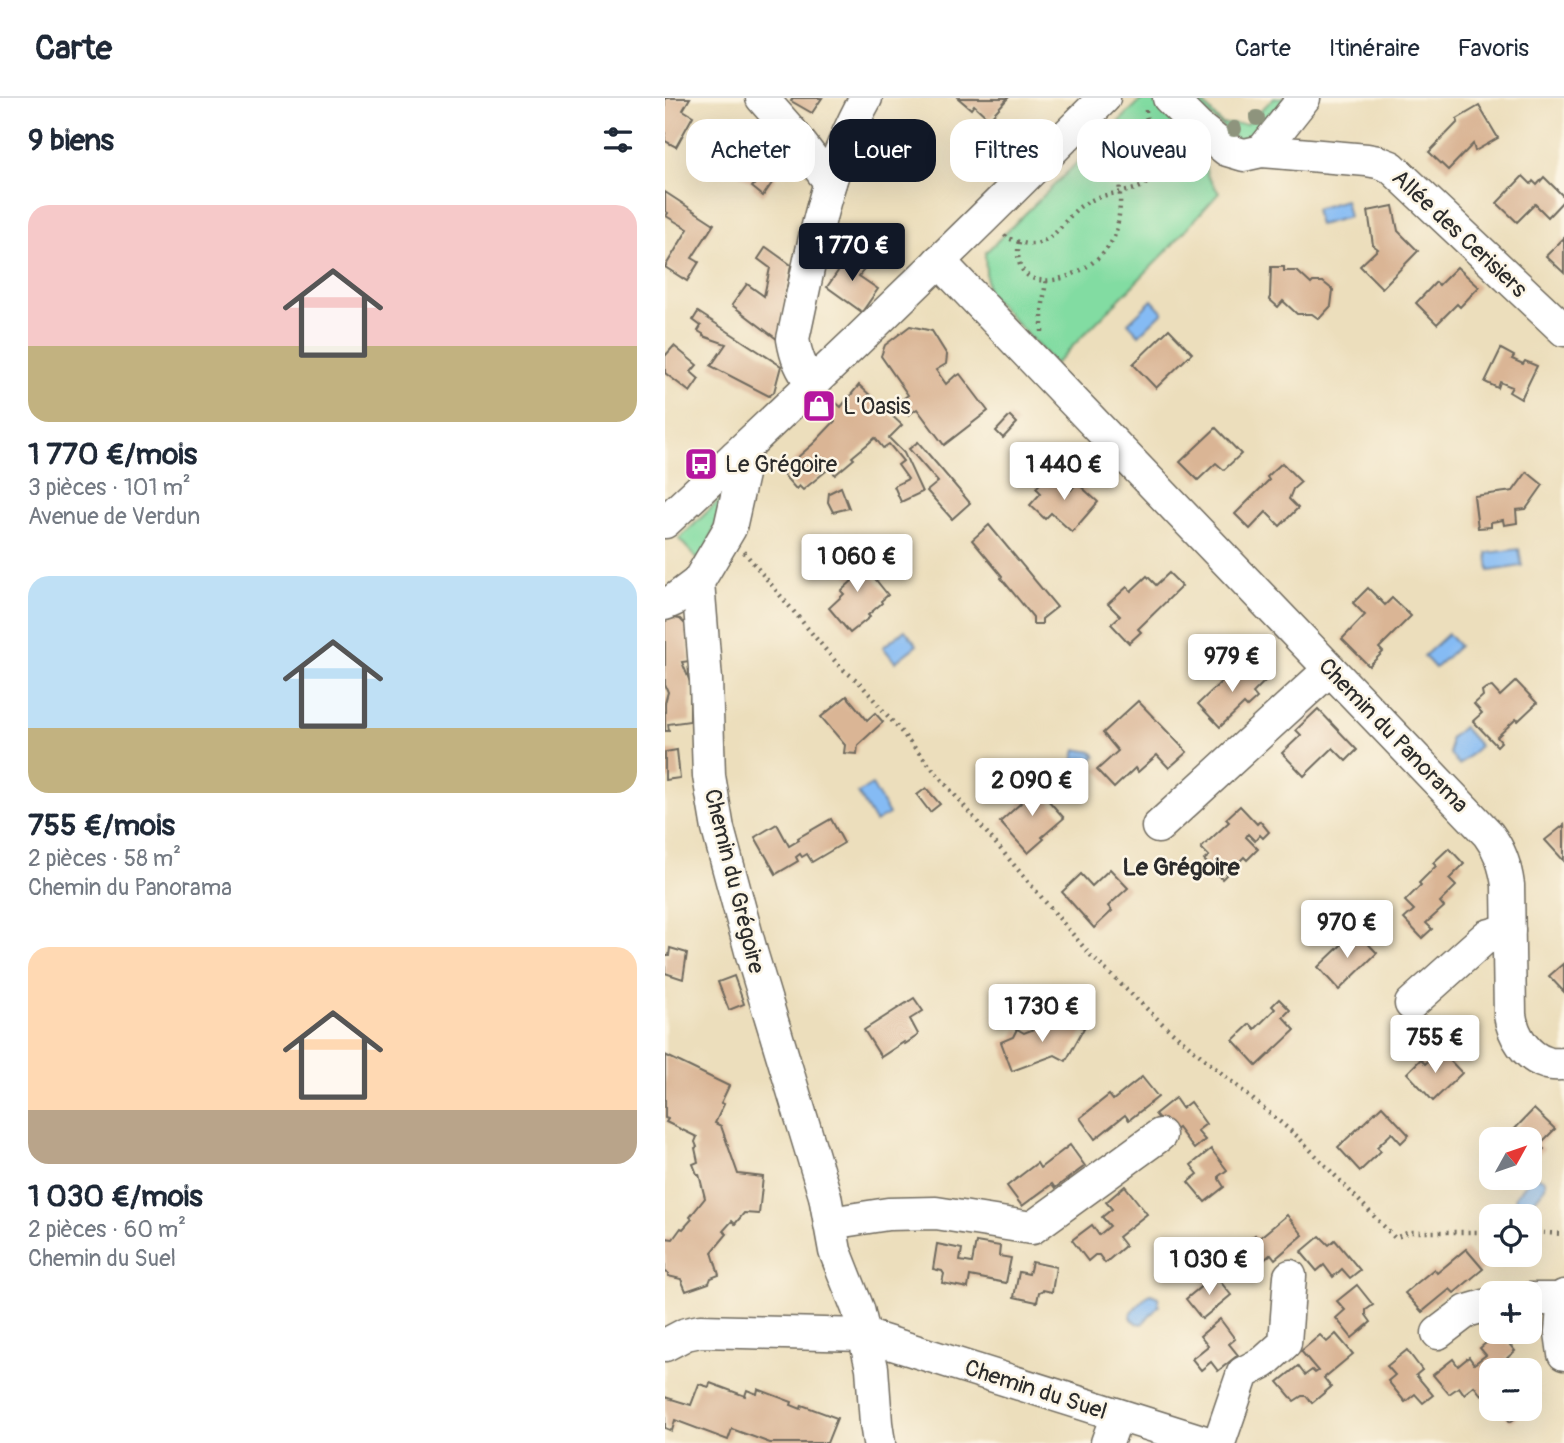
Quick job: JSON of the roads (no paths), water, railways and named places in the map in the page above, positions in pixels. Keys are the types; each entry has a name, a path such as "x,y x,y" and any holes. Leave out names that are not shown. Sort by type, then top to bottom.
{"street":[{"path":"762,98 829,181"},
{"path":"856,119 866,98"},
{"path":"665,522 939,261 1104,98"},
{"path":"1262,151 1304,98"},
{"name":"Allée des Cerisiers","path":"1158,99 1227,150 1244,155 1262,151 1367,160 1391,167 1564,330"},
{"path":"811,383 796,358 793,339 830,182"},
{"name":"Chemin du Panorama","path":"939,261 1488,834 1497,846 1508,885 1512,1027 1516,1037 1538,1059 1564,1064"},
{"path":"665,604 698,582 730,528 742,474 736,456"},
{"name":"Chemin du Grégoire","path":"698,582 706,680 709,776 718,829 752,955 825,1196 835,1251 858,1309 872,1368 879,1443"},
{"path":"1158,827 1330,669"},
{"path":"1411,1004 1487,936 1509,930"},
{"path":"830,1223 888,1214 936,1213 1032,1228 1160,1135"},
{"path":"1219,1443 1243,1373 1264,1362 1285,1343 1290,1276"},
{"path":"1542,1298 1564,1297 1561,1332 1564,1354"},
{"path":"1438,1333 1467,1311 1479,1308"},
{"name":"Chemin du Suel","path":"668,1338 700,1331 864,1335 1112,1429 1208,1443"}],"water":[{"path":"1345,200 1349,217 1319,225 1315,209"},
{"path":"1152,300 1163,312 1139,335 1128,323"},
{"path":"1519,549 1522,566 1489,571 1487,553"},
{"path":"905,630 917,645 895,662 883,647"},
{"path":"1448,634 1459,646 1435,668 1424,656"},
{"path":"1463,727 1480,746 1459,765 1450,754 1450,738"},
{"path":"1076,749 1092,752 1096,756 1090,762 1085,784 1069,781"},
{"path":"872,785 889,814 875,822 858,793"},
{"path":"1542,1178 1545,1180 1544,1188 1531,1204 1519,1204 1515,1199 1521,1190 1542,1190"},
{"path":"1151,1294 1158,1297 1159,1306 1142,1324 1136,1323 1131,1318 1131,1312"}],"place":[{"name":"L'Oasis","path":"819,406"},
{"name":"Le Grégoire","path":"701,464"}],"district":[{"name":"Le Grégoire","path":"1181,867"}]}
